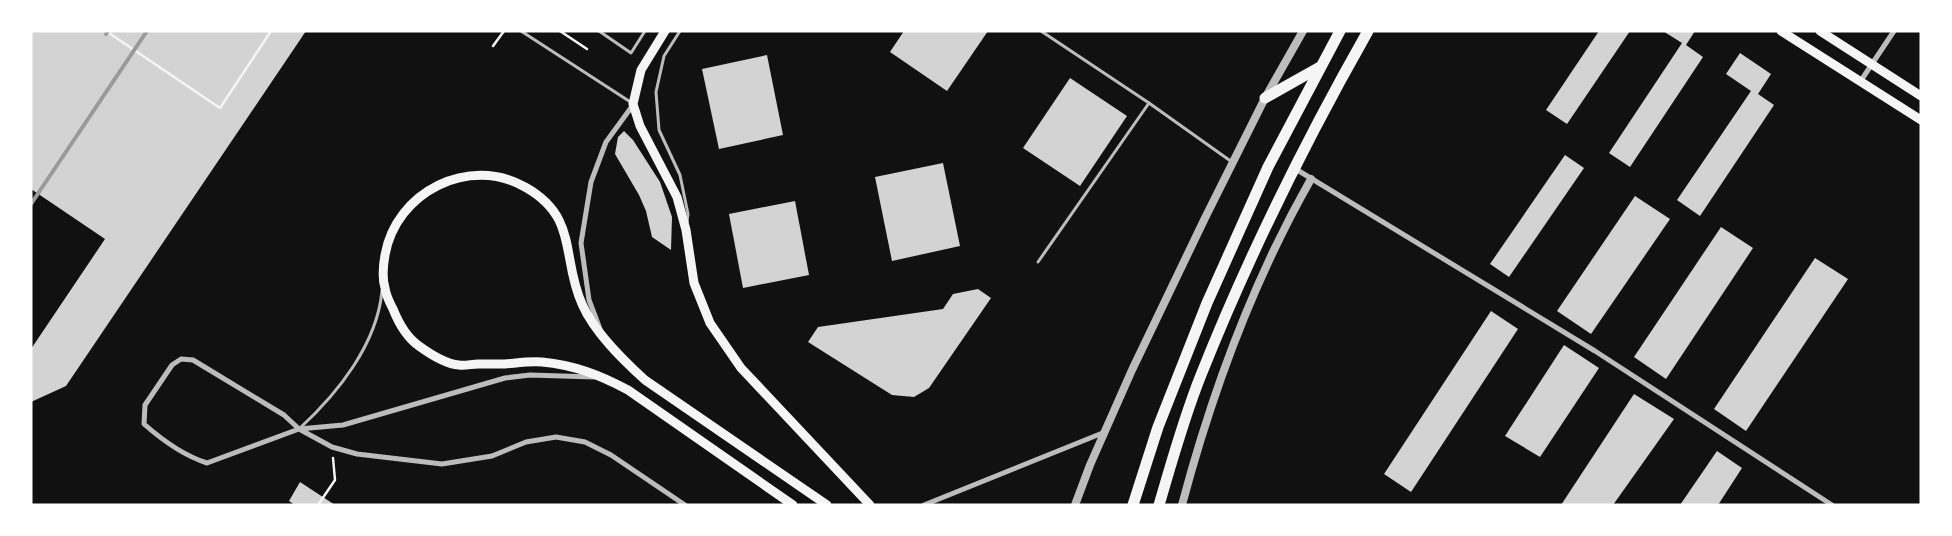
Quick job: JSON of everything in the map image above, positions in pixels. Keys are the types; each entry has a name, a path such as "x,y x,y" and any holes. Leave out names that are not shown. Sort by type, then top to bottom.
{"highway":[{"path":"1133,505 1158,427 1207,303 1268,167 1340,31"},
{"path":"1158,505 1200,377 1230,305 1294,168 1368,31"},
{"path":"1264,98 1320,67"}],"main road":[{"path":"665,31 640,70 634,104 640,126 676,197 686,230 694,283 710,323 741,368 869,503"},
{"path":"1781,31 1921,120"},
{"path":"1820,31 1921,96"},
{"path":"794,505 628,390 602,376 570,366 540,362 460,366 438,359 417,345 401,328 384,288 383,268 388,242 401,215 421,195 446,181 478,175 505,178 525,187 547,204 561,221 567,240 572,275 582,306 621,358 645,380 827,505"}],"street":[{"path":"1075,505 1132,370 1232,162 1264,98 1303,31"},
{"path":"1860,82 1894,31"},
{"path":"603,336 590,300 581,243 591,182 603,150 618,123 634,104"},
{"path":"1294,168 1595,350 1832,505"},
{"path":"1182,505 1198,445 1241,324 1284,226 1310,179"},
{"path":"602,376 530,375 505,378 343,425 299,429 207,462 195,459 153,432 144,424 145,405 172,364 181,359 193,360 284,415 299,429 332,447 357,454 442,464 492,456 526,442 556,437 585,442 611,455 685,505"},
{"path":"924,505 1106,431"}],"lane":[{"path":"521,31 634,104"},
{"path":"599,31 631,53 646,31"},
{"path":"680,31 664,56 656,92 659,130 680,174 688,214 686,230"},
{"path":"1041,31 1149,103 1232,162"},
{"path":"1038,262 1149,103"},
{"path":"299,429 317,413 354,364 374,330 381,302 383,278"}],"path":[{"path":"106,31 220,108 271,31"},
{"path":"494,46 504,31"},
{"path":"560,31 587,49"}],"building":[{"path":"31,31 306,31 66,386 31,402 31,349 105,239 31,189"},
{"path":"904,31 988,31 947,91 890,52"},
{"path":"1599,31 1630,31 1567,124 1546,110"},
{"path":"1663,31 1695,31 1686,45 1703,57 1630,167 1609,153 1682,43"},
{"path":"1740,53 1771,74 1758,94 1774,105 1700,216 1677,200 1751,91 1726,74"},
{"path":"767,55 783,135 719,149 702,69"},
{"path":"1070,78 1127,116 1080,186 1023,148"},
{"path":"624,131 633,140 660,182 672,217 671,250 652,237 646,211 639,195 615,154 618,137"},
{"path":"1565,155 1584,168 1509,277 1490,264"},
{"path":"943,163 960,246 892,261 875,177"},
{"path":"1635,196 1670,219 1591,334 1557,311"},
{"path":"795,201 809,275 743,288 729,214"},
{"path":"1721,227 1753,248 1666,379 1634,357"},
{"path":"1815,258 1848,279 1746,431 1714,409"},
{"path":"978,289 991,298 929,388 914,397 892,395 808,342 818,327 943,309 953,294"},
{"path":"1491,311 1518,329 1411,492 1384,474"},
{"path":"1564,345 1599,368 1540,457 1505,436"},
{"path":"1634,394 1674,419 1613,505 1561,505"},
{"path":"1717,451 1742,468 1718,505 1680,505"},
{"path":"300,482 335,505 295,505 289,501"}],"railway":[{"path":"31,204 147,31"}]}
